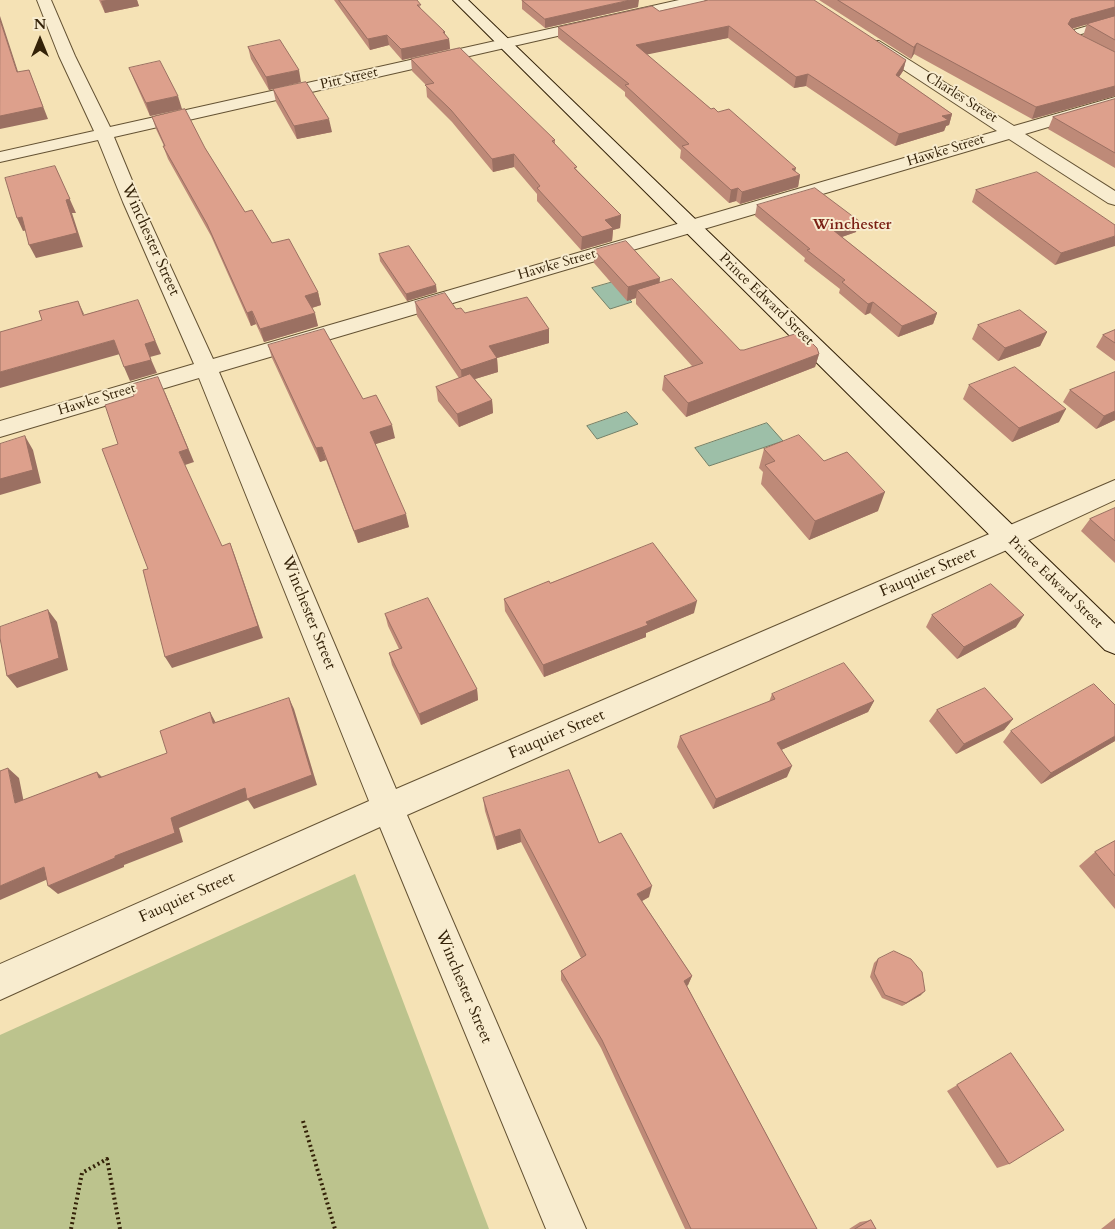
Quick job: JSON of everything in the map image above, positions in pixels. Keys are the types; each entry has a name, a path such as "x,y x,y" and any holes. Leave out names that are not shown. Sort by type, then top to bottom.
{"street":[{"name":"Winchester Street","path":"44,0 67,56 104,133 132,202 206,367 388,808 566,1229"},
{"name":"Prince Edward Street","path":"460,0 1115,642"},
{"name":"Pitt Street","path":"0,157 698,0"},
{"name":"Charles Street","path":"863,37 1012,131 1115,199"},
{"name":"Hawke Street","path":"0,429 206,367 1115,102"},
{"name":"Fauquier Street","path":"0,982 388,808 1115,490"}],"lane":[{"path":"1115,21 1071,34 1077,41 1115,62"}],"path":[{"path":"302,1121 335,1229"},
{"path":"71,1229 82,1173 107,1159 120,1229"}],"shaded area":[{"path":"613,282 632,302 610,309 592,288"},
{"path":"627,412 638,424 597,439 587,426"},
{"path":"767,423 783,441 709,466 695,448"},
{"path":"355,874 489,1229 0,1229 0,1035"}],"building":[{"path":"339,0 417,0 421,5 417,5 445,32 443,32 449,39 401,49 387,35 368,39"},
{"path":"522,0 630,0 545,19"},
{"path":"709,0 814,0 906,60 896,75 952,114 942,116 948,120 899,134 808,74 796,77 729,26 636,45 711,109 714,108 718,112 729,109 796,168 792,169 800,175 742,192 738,188 731,190 682,146 689,144 625,85 629,84 558,27 652,6 659,11"},
{"path":"838,0 1115,0 1115,7 1071,19 1068,24 1077,33 1115,52 1115,86 1036,107 917,43 914,47"},
{"path":"1115,16 1115,40 1087,24"},
{"path":"0,20 17,72 29,70 43,107 0,116"},
{"path":"280,40 299,70 266,77 248,47"},
{"path":"460,48 555,140 552,141 577,167 574,168 621,215 605,220 613,228 582,237 537,188 540,186 514,154 492,159 451,110 425,85 434,83 411,59"},
{"path":"160,61 178,96 146,103 129,68"},
{"path":"306,82 329,119 294,126 273,89"},
{"path":"1115,99 1115,153 1053,117"},
{"path":"185,109 205,148 245,212 252,210 272,243 289,239 318,292 305,296 315,313 260,329 252,311 247,313 207,224 163,146 165,146 152,117"},
{"path":"55,166 70,199 66,200 77,233 29,245 22,217 17,218 5,178"},
{"path":"1037,172 1115,225 1115,236 1061,253 976,190"},
{"path":"815,188 859,221 833,230 937,313 902,326 873,302 868,304 842,282 845,280 807,250 810,249 757,205"},
{"path":"626,241 660,278 628,287 594,250"},
{"path":"409,246 436,285 406,294 379,254"},
{"path":"672,279 740,350 801,332 817,348 819,354 688,403 664,376 703,363 637,290"},
{"path":"445,293 456,309 461,308 465,313 527,297 549,329 489,346 497,358 461,370 415,302"},
{"path":"138,300 155,341 145,344 151,360 124,367 114,340 0,372 0,332 42,320 39,311 78,301 83,315"},
{"path":"1020,310 1047,332 1005,348 978,325"},
{"path":"324,329 363,399 376,395 392,425 370,432 406,514 354,531 322,447 316,448 268,345"},
{"path":"1115,330 1115,343 1103,335"},
{"path":"1015,367 1066,409 1019,428 969,385"},
{"path":"1115,372 1115,411 1104,416 1070,390"},
{"path":"470,374 492,400 457,414 436,387"},
{"path":"158,377 188,449 179,452 222,546 230,543 258,626 165,657 143,570 148,569 102,449 118,444 105,405 134,396 130,385"},
{"path":"799,435 824,461 847,452 885,492 815,521 765,465 775,461 764,449"},
{"path":"25,436 33,470 0,479 0,444"},
{"path":"1115,508 1115,541 1090,519"},
{"path":"653,543 697,601 646,622 648,625 543,665 504,599"},
{"path":"991,584 1024,615 964,647 932,615"},
{"path":"428,598 477,689 419,714 389,653 402,648 385,614"},
{"path":"48,610 59,658 7,676 0,638 0,627"},
{"path":"844,663 874,701 777,743 792,766 716,799 680,736 775,699 772,694"},
{"path":"1094,684 1115,705 1115,736 1051,773 1011,731"},
{"path":"985,688 1013,719 964,744 937,710"},
{"path":"289,698 312,775 247,799 245,788 171,818 175,833 115,856 115,858 48,886 44,867 0,886 0,771 8,768 15,803 97,772 99,778 167,753 160,731 210,712 213,723"},
{"path":"569,770 599,843 621,833 652,886 637,894 692,976 684,981 817,1229 691,1229 602,1040 561,971 586,955 520,829 495,837 483,798"},
{"path":"1115,841 1115,876 1095,852"},
{"path":"894,951 911,959 922,972 925,991 906,1003 885,995 874,973 878,959"},
{"path":"1011,1053 1064,1130 1009,1164 957,1085"},
{"path":"871,1220 876,1229 855,1229"}],"district":[{"name":"Winchester","path":"852,226"}]}
